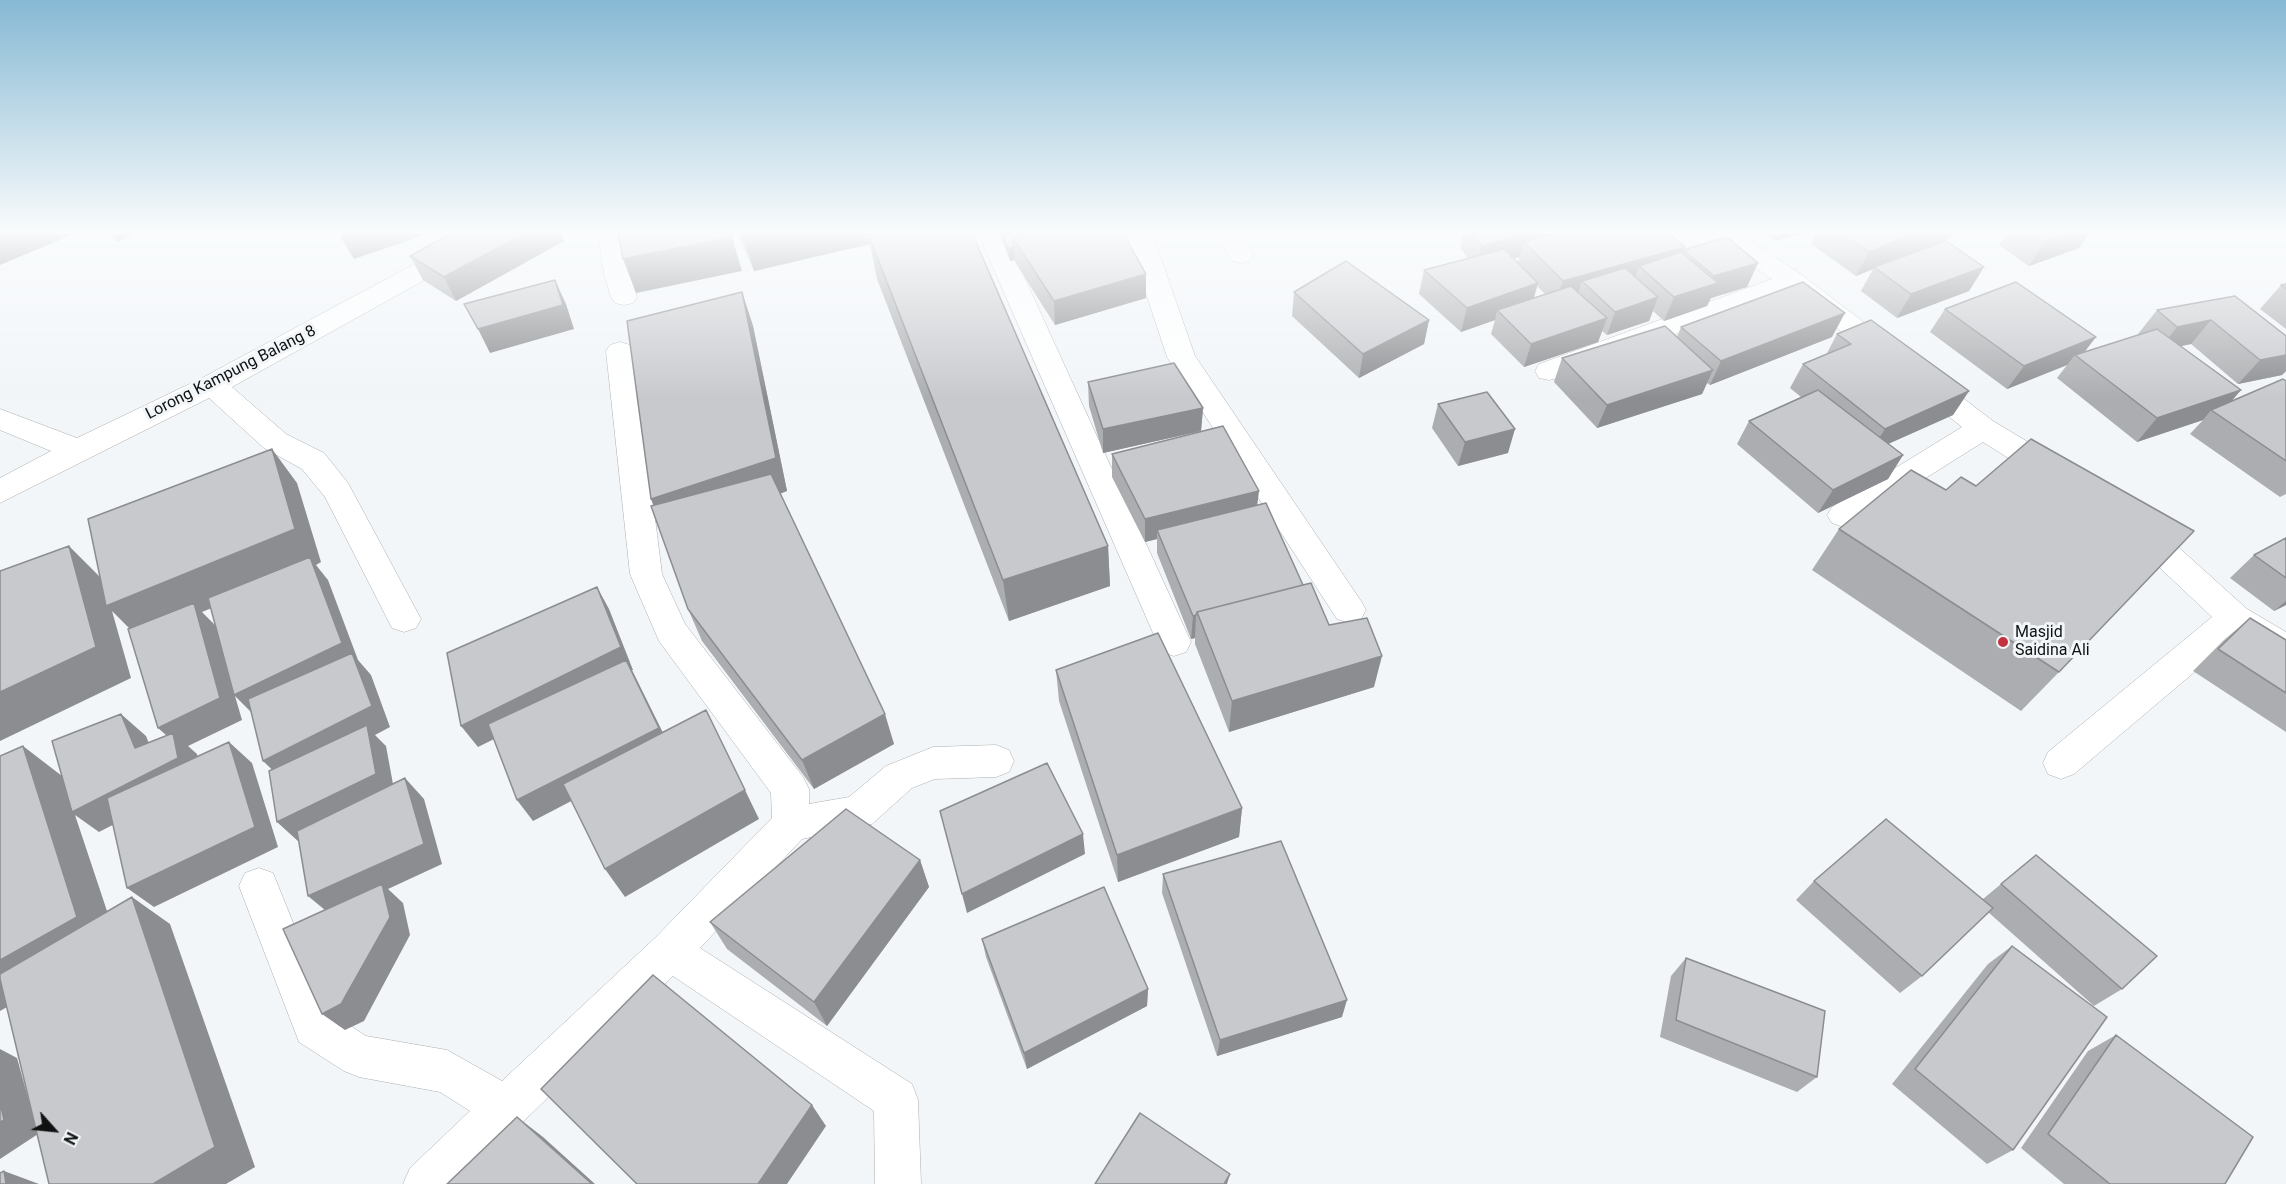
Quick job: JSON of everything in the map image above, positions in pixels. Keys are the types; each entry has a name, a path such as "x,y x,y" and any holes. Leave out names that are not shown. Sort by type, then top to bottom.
{"street":[{"name":"Lorong Kampung Balang 8","path":"0,492 78,450 212,385 390,288"},
{"path":"621,288 624,297"},
{"path":"1016,288 1174,642"},
{"path":"1158,288 1181,357 1348,610"},
{"path":"1549,371 1773,288"},
{"path":"1802,288 1983,428 2078,488"},
{"path":"620,351 646,574 671,631 790,789 791,824"},
{"path":"212,385 275,441 313,461 337,490 404,619"},
{"path":"0,419 78,450"},
{"path":"1843,515 1983,428"},
{"path":"2116,512 2235,618 2286,649"},
{"path":"2061,763 2235,618"},
{"path":"426,1184 670,951 791,824 859,812 899,777 933,763 996,761"},
{"path":"259,886 314,1027 359,1056 447,1072 505,1108"},
{"path":"670,951 896,1100 898,1184"}],"building":[{"path":"524,288 558,288 563,305 478,329 464,304"},
{"path":"889,288 996,288 1108,546 1003,580"},
{"path":"1046,288 1097,288 1054,301"},
{"path":"1300,288 1384,288 1429,320 1363,354 1294,292"},
{"path":"1445,288 1523,288 1467,308"},
{"path":"1564,288 1574,288 1607,318 1531,344 1497,310"},
{"path":"1590,288 1648,288 1658,297 1615,312"},
{"path":"1664,288 1701,288 1674,297"},
{"path":"1786,288 1811,288 1845,313 1721,361 1681,327"},
{"path":"1903,288 1927,288 1911,294"},
{"path":"2000,288 2025,288 2096,337 2024,366 1945,309"},
{"path":"742,292 776,458 651,499 627,321"},
{"path":"2235,296 2286,336 2286,355 2260,360 2211,320 2177,327 2157,310"},
{"path":"1871,320 1969,391 1885,429 1803,364 1851,344 1837,334"},
{"path":"1665,326 1713,370 1607,405 1562,358"},
{"path":"2157,329 2241,390 2157,418 2075,355"},
{"path":"1174,363 1203,408 1103,429 1088,382"},
{"path":"2283,379 2286,381 2286,461 2211,410"},
{"path":"1818,390 1903,455 1833,490 1749,421"},
{"path":"1487,392 1515,429 1465,442 1438,404"},
{"path":"1223,426 1259,491 1145,519 1112,454"},
{"name":"Masjid Saidina Ali","path":"2031,439 2194,531 2059,672 1839,529 1911,470 1946,490 1961,477 1976,486"},
{"path":"272,449 295,529 106,606 88,519"},
{"path":"771,474 885,714 802,760 688,609 651,506"},
{"path":"1266,503 1303,585 1197,612 1193,616 1157,530"},
{"path":"2286,538 2286,578 2254,555"},
{"path":"69,546 96,647 0,692 0,571"},
{"path":"310,557 342,643 234,695 208,598"},
{"path":"1311,583 1329,625 1367,618 1382,656 1232,701 1197,612"},
{"path":"597,587 621,647 461,726 447,653"},
{"path":"194,603 220,698 158,728 128,629"},
{"path":"2250,618 2286,640 2286,693 2218,649"},
{"path":"1158,633 1242,808 1117,855 1056,670"},
{"path":"352,653 372,706 263,761 248,699"},
{"path":"626,660 659,728 517,800 488,724"},
{"path":"706,710 745,790 605,869 563,784"},
{"path":"121,714 135,748 173,733 178,758 72,812 52,741"},
{"path":"367,725 376,774 277,822 269,771"},
{"path":"229,742 255,827 127,888 107,798"},
{"path":"23,746 77,917 0,960 0,756"},
{"path":"1047,763 1083,834 962,894 940,811"},
{"path":"405,778 424,844 308,896 297,831"},
{"path":"846,809 920,860 814,1002 710,922"},
{"path":"1886,819 1993,908 1922,976 1814,881"},
{"path":"1281,841 1347,1000 1220,1040 1163,874"},
{"path":"2036,855 2157,956 2122,989 2001,884"},
{"path":"382,884 390,917 341,1004 322,1014 283,929"},
{"path":"1104,887 1148,989 1024,1053 982,939"},
{"path":"132,897 215,1147 153,1184 49,1184 0,974"},
{"path":"2012,946 2107,1017 2013,1150 1915,1069"},
{"path":"1686,958 1825,1011 1817,1077 1676,1020"},
{"path":"653,975 812,1105 758,1184 637,1184 541,1089"},
{"path":"2116,1035 2253,1137 2225,1184 2110,1184 2048,1134"},
{"path":"0,1103 4,1120 0,1122"},
{"path":"1140,1113 1230,1174 1224,1184 1095,1184"},
{"path":"517,1117 592,1184 447,1184"},
{"path":"4,1171 6,1184 0,1184 0,1173"}],"place":[{"name":"Masjid Saidina Ali","path":"2003,642"}]}
